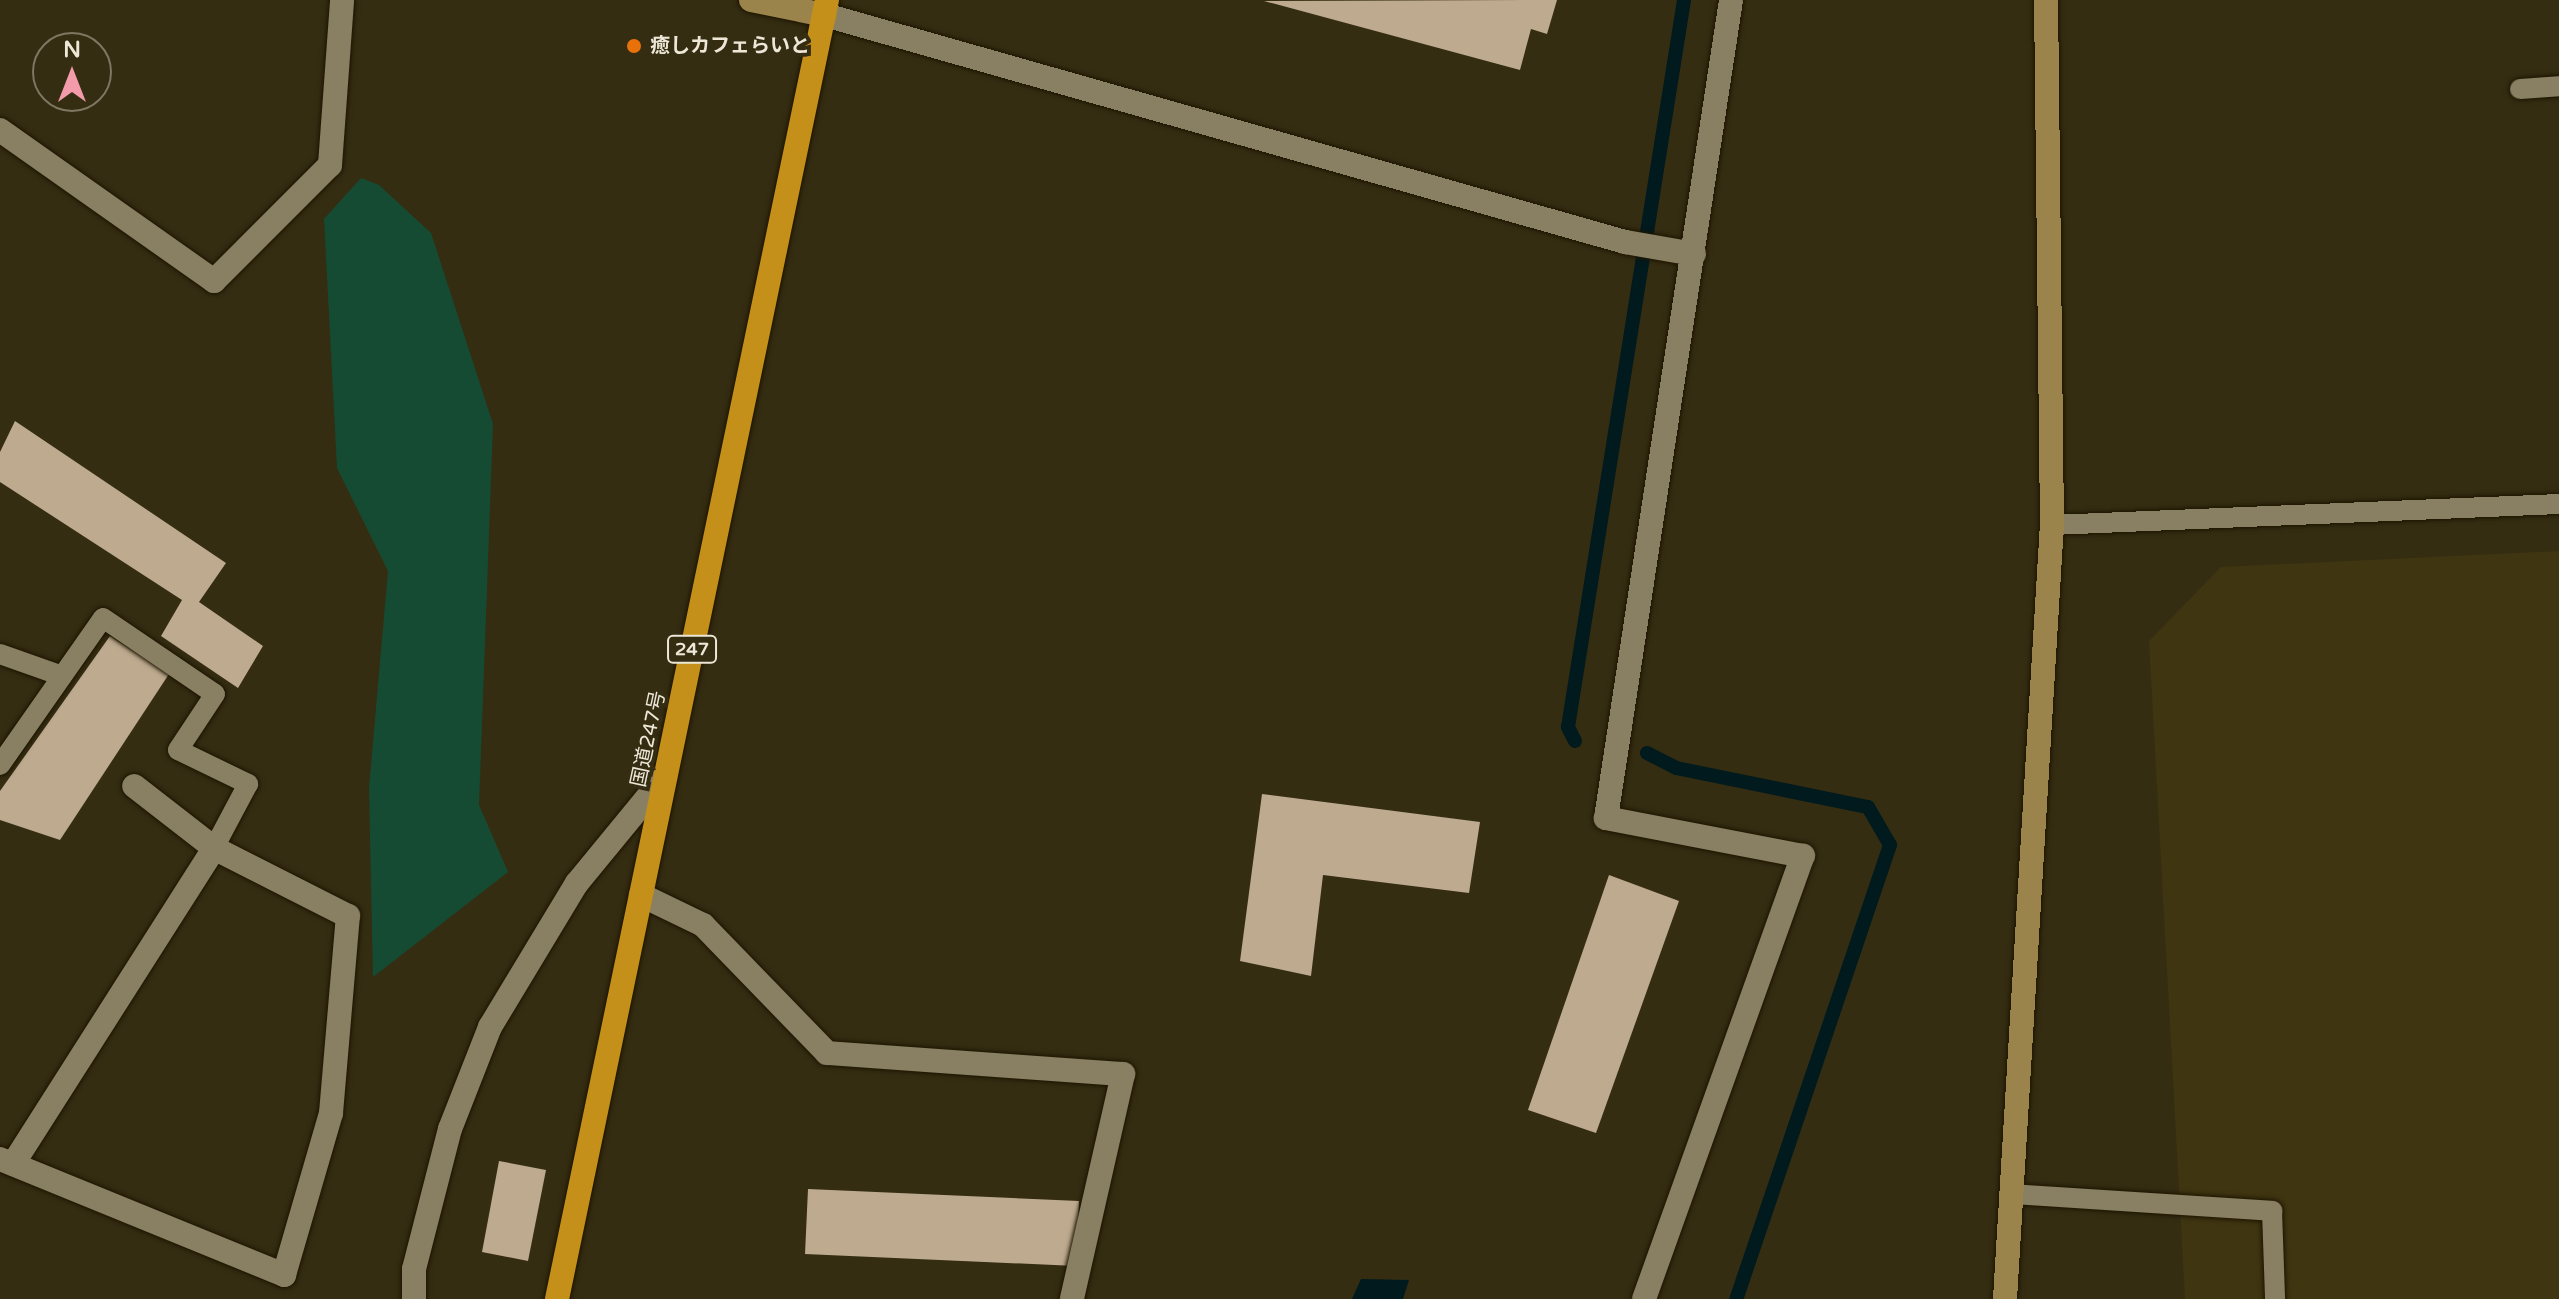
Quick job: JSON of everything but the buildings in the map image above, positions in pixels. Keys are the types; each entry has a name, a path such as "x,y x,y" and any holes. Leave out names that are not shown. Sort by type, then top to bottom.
{"highway":[{"name":"国道247号","path":"557,1299 826,8"}],"street":[{"path":"0,130 214,281 330,165 342,0"},
{"path":"751,0 826,8 1625,242 1682,252"},
{"path":"1644,1299 1803,856 1606,818 1682,252 1731,0"},
{"path":"2005,1299 2052,525 2046,0"},
{"path":"414,1299 414,1269 450,1129 490,1027 577,883 665,776"},
{"path":"134,786 214,848 348,916 331,1113 284,1275 6,1162 214,848"},
{"path":"641,895 703,925 827,1053 1123,1074 1072,1299"}],"lane":[{"path":"2520,89 2559,86"},
{"path":"2052,525 2559,504"},
{"path":"0,765 103,618 215,694 178,750 248,784 214,848"},
{"path":"0,654 62,676"},
{"path":"2012,1194 2272,1211 2275,1299"}],"shaded area":[{"path":"2559,551 2559,1299 2185,1299 2149,641 2221,567"}],"green space":[{"path":"361,178 379,185 431,233 493,424 479,805 508,872 373,977 369,788 388,571 337,468 324,219"}],"water":[{"path":"1361,1279 1409,1280 1403,1299 1352,1299"}],"waterway":[{"path":"1575,741 1568,727 1684,0"},
{"path":"1647,753 1676,768 1868,807 1890,845 1736,1299"}],"place":[{"name":"癒しカフェらいと","path":"634,46"}]}
